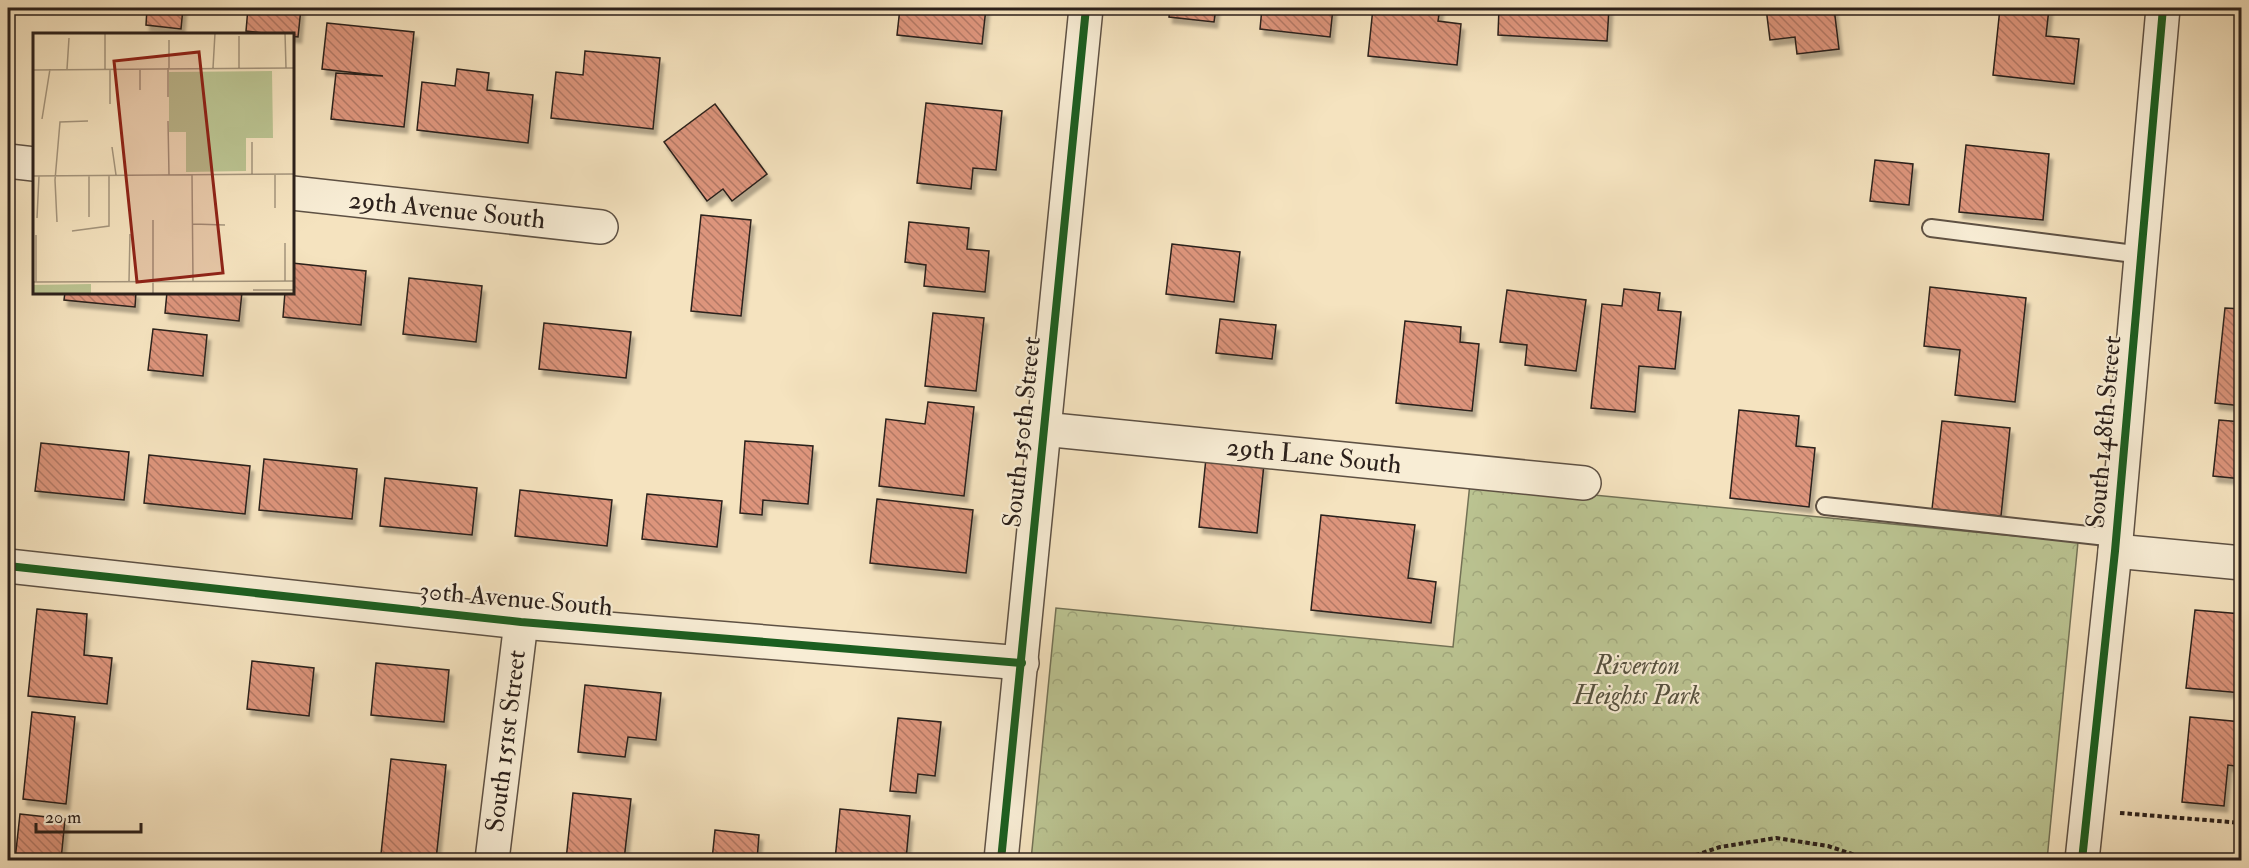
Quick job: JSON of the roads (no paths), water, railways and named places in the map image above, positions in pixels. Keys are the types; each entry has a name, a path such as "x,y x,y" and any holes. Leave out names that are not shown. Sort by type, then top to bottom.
{"street":[{"name":"South 150th Street","path":"1001,861 1086,8"},
{"name":"South 148th Street","path":"2082,861 2115,544 2163,8"},
{"path":"8,161 33,164"},
{"name":"29th Avenue South","path":"294,193 601,227"},
{"name":"29th Lane South","path":"1043,429 1584,483"},
{"path":"2115,544 2241,563"},
{"name":"30th Avenue South","path":"8,566 521,622 1022,663"},
{"name":"South 151st Street","path":"492,861 521,622"}],"lane":[{"path":"1930,228 2142,255"},
{"path":"1825,506 2115,544"}],"park label":[{"name":"Riverton Heights Park","path":"1637,681"}]}
